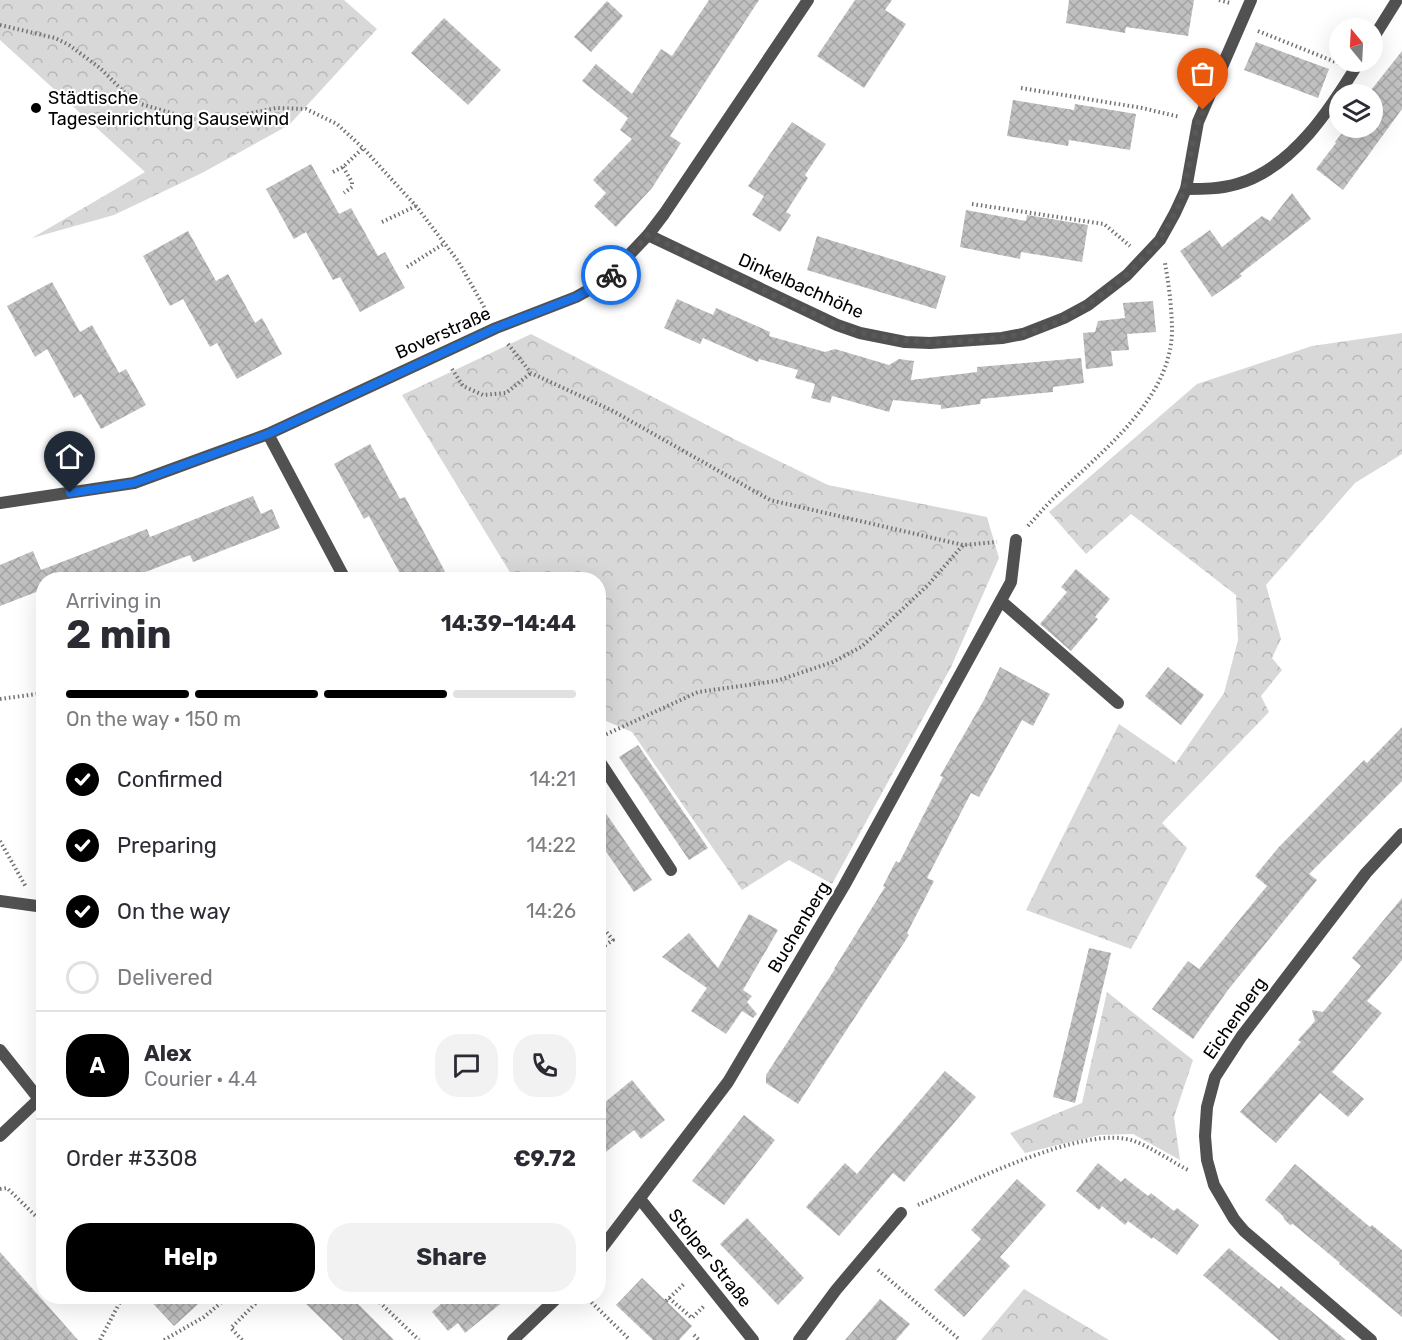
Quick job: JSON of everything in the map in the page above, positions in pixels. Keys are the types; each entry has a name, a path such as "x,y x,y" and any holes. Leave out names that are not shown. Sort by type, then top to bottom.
{"street":[{"name":"Boverstraße","path":"0,503 134,483 268,434 496,328 576,297 594,287 610,275 648,235 679,193 807,0"},
{"name":"Dinkelbachhöhe","path":"648,235 837,325 860,333 930,343 1002,338 1043,327 1088,305 1126,275 1160,240 1186,189 1198,122 1251,0"},
{"path":"1383,22 1397,0"},
{"path":"1186,189 1212,189 1238,184 1260,174 1306,139 1352,72"},
{"path":"268,434 341,572"},
{"name":"Buchenberg","path":"606,1243 728,1082 844,886 1011,582 1016,540"},
{"path":"1001,601 1119,703"},
{"path":"606,771 671,870"},
{"name":"Eichenberg","path":"1371,1340 1244,1231 1234,1219 1214,1185 1207,1160 1205,1136 1207,1107 1215,1077 1241,1037 1359,882 1402,834"},
{"path":"0,902 36,906"},
{"path":"0,1050 36,1095"},
{"path":"0,1136 36,1102"},
{"name":"Stolper Straße","path":"640,1199 753,1340"},
{"path":"799,1340 863,1257 901,1213"},
{"path":"513,1340 551,1304"}],"path":[{"path":"1241,24 1329,55"},
{"path":"0,25 56,38 100,68 124,92 141,104 190,119 227,118 276,108 306,109 337,124 363,148 416,206 445,243 458,261 496,328 531,373 613,411 770,500 963,545 1016,540 1057,494 1115,440 1156,386 1165,367 1172,333 1169,284 1160,240"},
{"path":"1021,88 1142,108 1198,122"},
{"path":"333,172 343,167 363,148"},
{"path":"343,167 352,182 352,187 344,193"},
{"path":"972,204 1104,224 1144,258"},
{"path":"382,222 416,206"},
{"path":"407,267 445,243"},
{"path":"443,353 463,386 483,395 506,393 531,373"},
{"path":"606,734 698,692 776,681 800,674 861,647 904,609 963,545"},
{"path":"0,699 36,694"},
{"path":"0,841 36,900"},
{"path":"606,932 613,940 606,945"},
{"path":"901,1213 1022,1160 1052,1149 1099,1138 1133,1141 1214,1185"},
{"path":"0,1189 7,1188 36,1216"},
{"path":"863,1257 960,1340"},
{"path":"698,1271 668,1299 692,1318 716,1294"},
{"path":"100,1340 119,1304"},
{"path":"164,1340 204,1317 219,1304"},
{"path":"242,1340 231,1328 255,1304"},
{"path":"381,1304 419,1340"},
{"path":"593,1304 630,1340"},
{"path":"694,1335 699,1340"}],"green space":[{"path":"0,0 344,0 377,29 289,125 202,173 114,215 32,238 145,172 0,40"},
{"path":"1402,333 1402,454 1355,483 1266,585 1281,639 1272,658 1282,670 1261,696 1269,712 1162,823 1187,848 1131,949 1026,910 1119,724 1176,763 1224,693 1238,640 1236,595 1131,514 1086,554 1049,512 1197,384 1312,346"},
{"path":"531,334 828,485 987,517 999,558 951,667 832,884 789,860 742,890 632,732 606,721 606,572 510,572 402,395"},
{"path":"1107,992 1193,1060 1174,1117 1180,1160 1133,1134 1100,1135 1025,1153 1010,1133 1082,1103"},
{"path":"1024,1289 1109,1340 981,1340"}],"building":[{"path":"709,0 759,0 670,136 681,143 652,188 616,227 594,206 606,193 593,180 632,139 620,130 628,118 582,81 596,64 632,94 661,49 672,56"},
{"path":"855,0 892,0 885,10 906,24 864,88 817,56"},
{"path":"1069,0 1194,0 1188,36 1126,27 1125,33 1066,23"},
{"path":"607,1 623,16 591,52 574,37"},
{"path":"444,18 501,70 468,105 411,53"},
{"path":"1256,42 1329,69 1318,98 1244,70"},
{"path":"1402,51 1402,109 1383,135 1383,84 1376,84"},
{"path":"1013,100 1074,110 1075,104 1136,114 1130,150 1069,140 1068,146 1007,136"},
{"path":"792,122 826,144 805,175 808,178 786,212 791,215 780,232 752,215 764,196 748,186"},
{"path":"1338,138 1381,138 1343,190 1316,169"},
{"path":"311,164 339,214 351,208 378,256 385,252 405,288 360,312 340,277 333,280 306,232 294,239 266,189"},
{"path":"1292,193 1311,219 1240,274 1242,276 1212,297 1180,251 1210,230 1222,247 1262,216 1270,221"},
{"path":"966,210 1026,221 1027,215 1088,225 1082,262 1021,252 1020,259 960,247"},
{"path":"188,231 216,281 228,274 255,323 262,318 282,354 237,379 217,343 210,347 183,299 170,306 143,256"},
{"path":"817,236 946,276 936,309 807,270"},
{"path":"52,282 80,332 92,325 119,373 126,369 146,405 101,429 81,394 74,398 47,349 35,357 7,306"},
{"path":"677,299 713,315 716,308 770,332 769,336 825,352 835,349 889,365 899,359 914,361 911,380 977,372 977,367 1081,358 1084,383 1053,387 1053,392 981,399 980,404 941,409 941,405 893,400 889,412 832,396 830,403 811,398 815,384 795,378 798,370 759,359 758,362 703,338 700,344 664,328"},
{"path":"1153,301 1156,332 1127,334 1129,350 1111,351 1113,366 1086,369 1083,333 1095,332 1098,321 1125,318 1123,303"},
{"path":"370,444 400,499 405,497 445,572 399,572 369,516 364,519 334,464"},
{"path":"253,496 261,514 272,509 280,528 193,562 190,555 145,572 36,572 36,592 0,606 0,565 33,551 41,570 147,529 150,537"},
{"path":"1076,569 1110,599 1095,617 1098,619 1071,651 1040,624 1067,592 1061,587"},
{"path":"1000,667 1050,694 1033,726 1022,720 979,797 971,793 927,878 934,881 907,933 909,935 798,1104 766,1083 766,1075 885,887 883,886 896,861 899,863 943,777 940,776 984,700"},
{"path":"1168,667 1204,695 1181,725 1145,696"},
{"path":"1402,727 1402,781 1309,874 1317,880 1228,990 1193,1039 1152,1009 1188,961 1199,969 1267,886 1255,876 1278,848 1364,760 1367,763"},
{"path":"638,745 708,848 689,860 619,757"},
{"path":"606,814 652,880 634,892 606,852"},
{"path":"1402,898 1402,960 1367,1001 1382,1013 1332,1072 1364,1099 1348,1117 1320,1093 1276,1143 1240,1112 1301,1042 1298,1040 1315,1021 1312,1010 1323,1012 1361,966 1352,958"},
{"path":"749,914 778,930 743,990 752,996 747,1002 757,1014 753,1018 742,1011 726,1034 691,1011 707,988 662,957 689,933 718,968"},
{"path":"1089,948 1111,953 1075,1103 1053,1097"},
{"path":"945,1071 976,1097 904,1182 893,1173 839,1236 806,1207 845,1163 857,1174"},
{"path":"632,1080 665,1120 641,1139 634,1130 606,1152 606,1101"},
{"path":"744,1115 775,1140 724,1205 692,1181"},
{"path":"1098,1163 1121,1182 1125,1178 1148,1196 1151,1193 1174,1211 1177,1208 1199,1225 1177,1255 1128,1221 1125,1225 1102,1206 1099,1210 1076,1191"},
{"path":"1295,1164 1370,1227 1372,1225 1402,1250 1402,1317 1293,1224 1290,1225 1265,1200"},
{"path":"1017,1179 1046,1205 1000,1257 1010,1266 964,1317 934,1290 981,1239 971,1230"},
{"path":"747,1218 804,1278 778,1305 720,1244"},
{"path":"1229,1248 1279,1289 1281,1286 1346,1340 1279,1340 1203,1275"},
{"path":"0,1252 36,1293 36,1304 46,1304 78,1340 0,1340"},
{"path":"642,1278 692,1326 679,1340 653,1340 616,1305"},
{"path":"880,1299 910,1324 896,1340 845,1340"},
{"path":"153,1304 198,1304 174,1326"},
{"path":"306,1304 358,1304 394,1340 343,1340"},
{"path":"441,1304 500,1304 465,1333 458,1323 448,1331 432,1312"}],"way so far":[{"path":"611,275 648,235 837,325 860,333 905,342 930,343 1002,338 1023,334 1064,318 1088,305 1126,275 1160,240 1186,189 1198,122 1203,110"}],"place":[{"name":"Städtische Tageseinrichtung Sausewind","path":"36,108"}],"route":[{"path":"70,493 134,483 268,434 496,328 576,297 611,275"}]}
